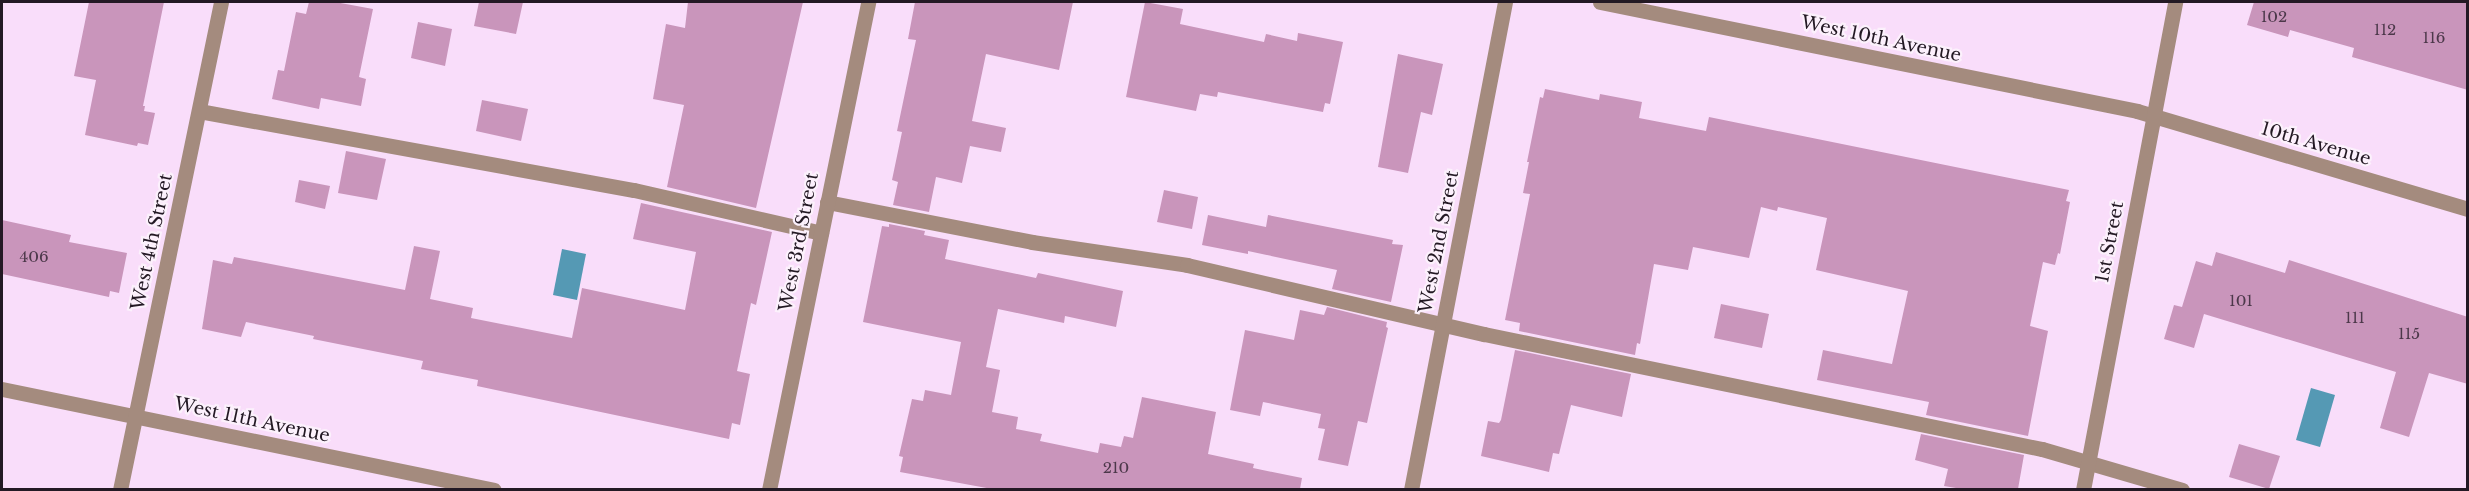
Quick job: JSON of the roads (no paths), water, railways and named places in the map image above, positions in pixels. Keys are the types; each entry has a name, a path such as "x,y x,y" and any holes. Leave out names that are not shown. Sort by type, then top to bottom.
{"street":[{"name":"West 4th Street","path":"120,489 221,2"},
{"name":"West 3rd Street","path":"769,489 868,2"},
{"name":"West 2nd Street","path":"1411,489 1505,2"},
{"name":"West 10th Avenue","path":"1600,2 2153,116"},
{"name":"1st Street","path":"2083,489 2175,2"},
{"path":"199,111 634,190 821,233"},
{"name":"10th Avenue","path":"2153,116 2468,209"},
{"path":"827,202 1032,243 1186,265 1443,324 2042,449 2182,489"},
{"name":"West 11th Avenue","path":"2,389 494,489"}],"water":[{"path":"562,249 586,254 577,300 553,295"},
{"path":"2311,388 2335,395 2320,447 2296,440"}]}
